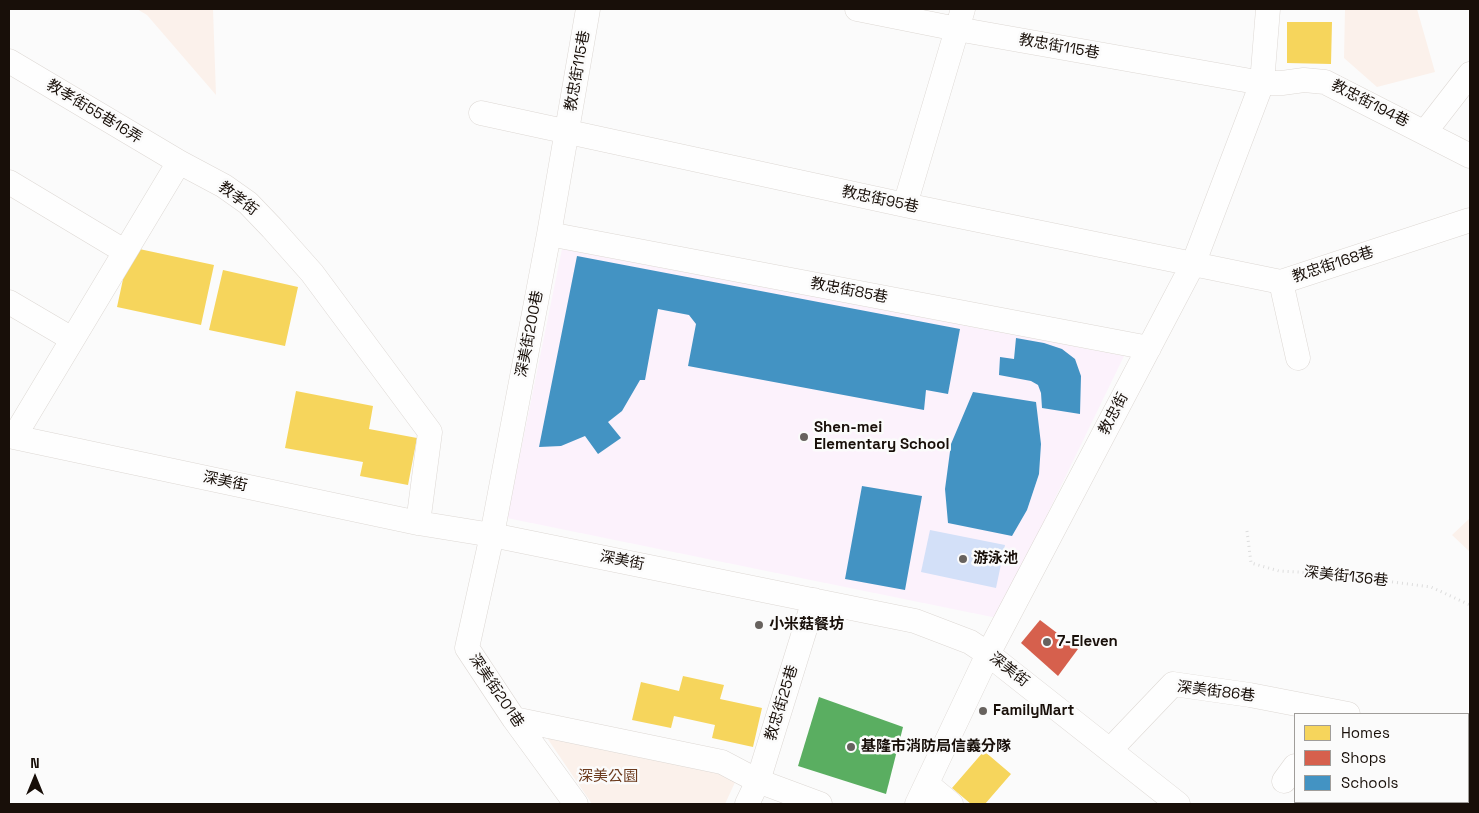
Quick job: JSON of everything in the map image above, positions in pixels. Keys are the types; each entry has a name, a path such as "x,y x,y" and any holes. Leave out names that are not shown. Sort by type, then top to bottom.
{"street":[{"name":"教忠街115巷","path":"567,133 588,9"},
{"name":"教忠街115巷","path":"856,9 960,19 1262,83"},
{"name":"教忠街","path":"922,794 988,654 1194,262 1262,83 1268,9"},
{"path":"905,205 960,19"},
{"name":"教孝街55巷16弄","path":"9,61 179,162"},
{"path":"1425,132 1470,74"},
{"name":"教忠街194巷","path":"1262,83 1304,80 1325,82 1470,156"},
{"name":"教忠街95巷","path":"481,113 905,205 1194,262"},
{"name":"深美街200巷","path":"492,535 567,133"},
{"path":"11,436 179,162"},
{"name":"教孝街","path":"179,162 224,186 248,203 272,228 312,273 430,432 418,523"},
{"path":"9,182 124,251"},
{"name":"教忠街168巷","path":"1194,262 1281,282 1470,220"},
{"name":"教忠街85巷","path":"549,234 1149,348"},
{"path":"1281,282 1298,358"},
{"path":"9,302 72,339"},
{"name":"深美街","path":"11,436 418,523 492,535 915,622 970,642 988,654 1178,804"},
{"name":"深美街201巷","path":"492,535 467,648 514,719 576,804"},
{"name":"教忠街25巷","path":"747,804 758,781 814,600"},
{"name":"深美街86巷","path":"1110,749 1173,684 1250,695 1339,713"},
{"path":"514,719 722,762 758,781 820,804"},
{"path":"922,794 952,804"}],"path":[{"name":"深美街136巷","path":"1247,530 1251,563 1279,571 1332,574 1431,587 1470,605"}],"shaded area":[{"name":"Shen-mei Elementary School","path":"562,249 1124,356 997,618 507,518"}],"green space":[{"path":"137,9 213,9 216,95 147,15"},
{"path":"1345,9 1417,9 1435,72 1377,87 1344,58"},
{"path":"1470,518 1470,552 1452,535"},
{"name":"深美公園","path":"543,732 737,778 725,804 592,804"}],"water":[{"name":"游泳池","path":"930,530 1005,545 996,588 921,572"}],"building: Homes":[{"path":"1287,22 1332,22 1331,64 1287,63"},
{"path":"130,247 214,265 201,325 117,307"},
{"path":"223,270 298,287 285,346 209,330"},
{"path":"296,391 373,406 369,429 417,438 408,485 360,476 363,462 285,448"},
{"path":"683,676 724,685 720,699 762,708 753,747 712,738 715,725 674,716 671,728 632,720 641,682 679,691"},
{"path":"984,751 1011,774 985,804 971,804 952,788"}],"building: Shops":[{"path":"1040,620 1078,649 1058,676 1021,643"}],"building: Schools":[{"path":"577,256 960,329 948,394 926,390 924,410 688,366 696,324 689,315 658,309 645,380 640,380 622,411 608,422 621,438 598,454 585,436 561,446 539,447"},
{"path":"1016,338 1044,343 1062,349 1075,359 1081,376 1080,414 1042,408 1041,393 1038,385 1031,381 999,375 1000,357 1014,359"},
{"path":"973,392 1036,402 1041,444 1039,474 1027,510 1012,536 948,523 945,489 951,444"},
{"path":"862,486 922,496 905,590 845,579"}],"building: Public":[{"name":"基隆市消防局信義分隊","path":"819,697 903,727 886,794 798,766"}],"place":[{"name":"Shen-mei Elementary School","path":"804,437"},
{"name":"游泳池","path":"963,559"},
{"name":"小米菇餐坊","path":"759,625"},
{"name":"7-Eleven","path":"1047,642"},
{"name":"FamilyMart","path":"983,711"},
{"name":"基隆市消防局信義分隊","path":"851,747"}]}
